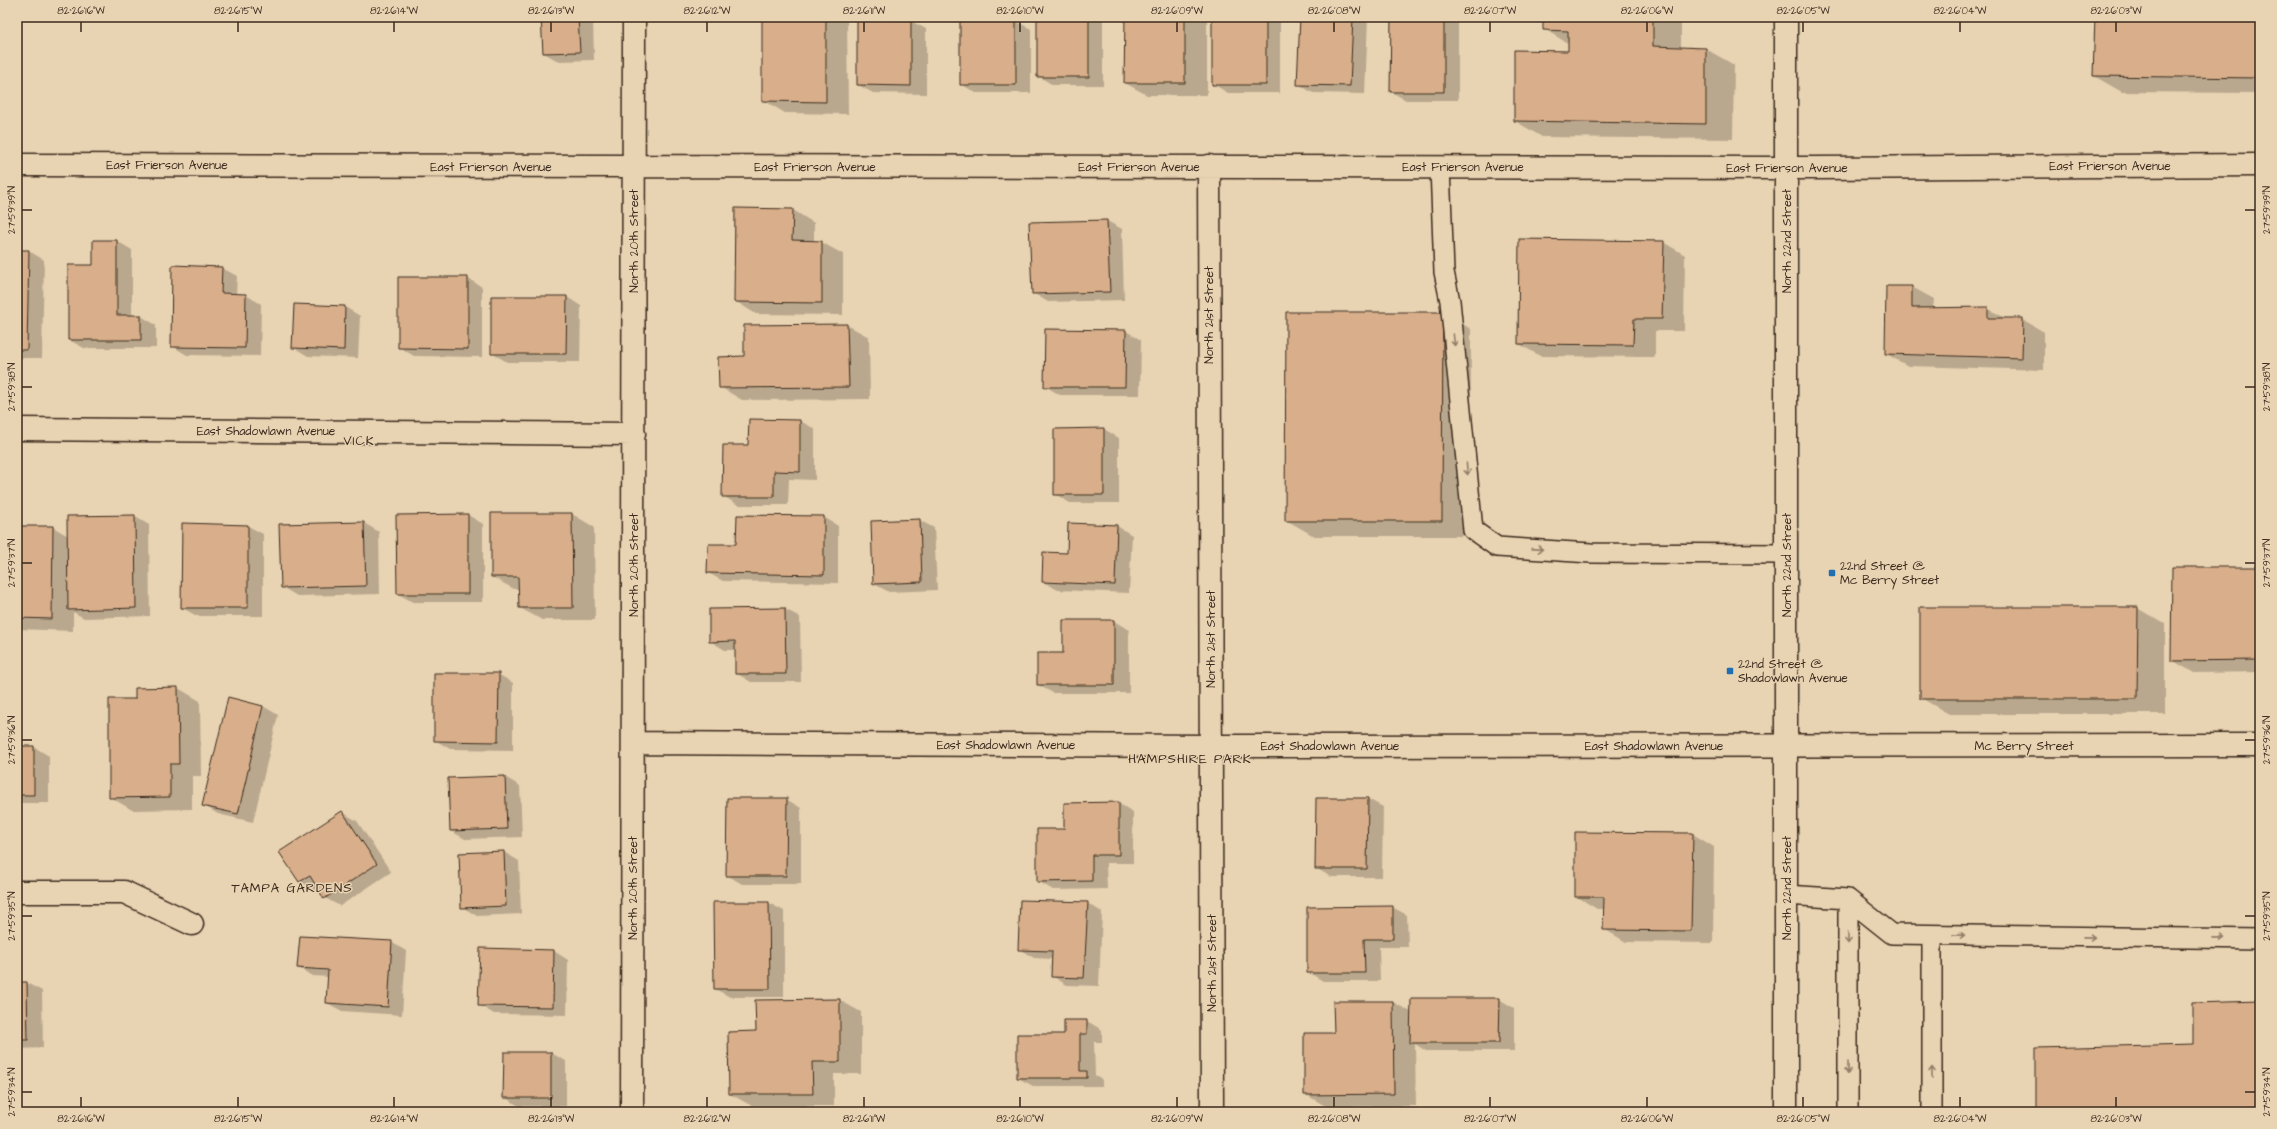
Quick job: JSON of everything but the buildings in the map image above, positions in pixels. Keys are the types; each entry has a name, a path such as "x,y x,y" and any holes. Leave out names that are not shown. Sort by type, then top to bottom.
{"street":[{"name":"North 20th Street","path":"632,1112 634,743 634,17"},
{"name":"North 22nd Street","path":"1786,17 1786,1112"},
{"name":"East Frierson Avenue","path":"17,165 1786,168 2260,165"},
{"name":"North 21st Street","path":"1209,166 1212,1112"},
{"name":"East Shadowlawn Avenue","path":"17,429 634,434"},
{"name":"East Shadowlawn Avenue","path":"634,743 1212,746 1787,746"},
{"name":"Mc Berry Street","path":"1787,746 2260,745"},
{"path":"17,892 124,892 192,924"}],"lane":[{"path":"1440,167 1444,272 1450,301 1473,530 1497,547 1591,553 1787,554"},
{"path":"1786,895 1848,898 1892,934 2260,939"},
{"path":"1848,898 1848,1112"},
{"path":"1932,935 1932,1112"}],"place":[{"name":"22nd Street @ Mc Berry Street","path":"1832,573"},
{"name":"22nd Street @ Shadowlawn Avenue","path":"1730,671"}],"district":[{"name":"VICK","path":"359,441"},
{"name":"HAMPSHIRE PARK","path":"1190,759"},
{"name":"TAMPA GARDENS","path":"292,888"}]}
